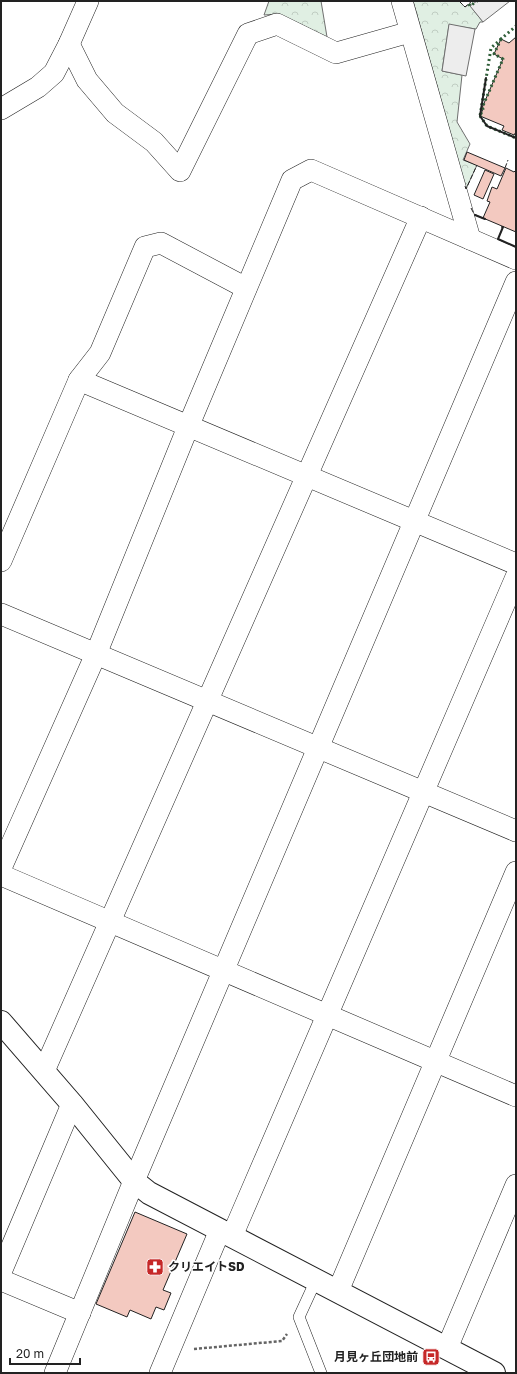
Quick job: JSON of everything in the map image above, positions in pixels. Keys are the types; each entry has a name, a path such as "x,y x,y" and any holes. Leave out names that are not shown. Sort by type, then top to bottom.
{"street":[{"path":"1,109 38,87 54,73 88,1"},
{"path":"402,1 470,239"},
{"path":"69,44 87,80 115,113 154,142 180,171 248,34 277,24 336,53 410,32"},
{"path":"1,868 96,654 188,427 292,180 311,170 516,259"},
{"path":"44,1071 421,217"},
{"path":"1,561 79,380 100,353 145,247 161,243 246,288"},
{"path":"55,1373 134,1181 516,282"},
{"path":"79,380 516,564"},
{"path":"160,1373 327,1015 516,577"},
{"path":"1,614 516,831"},
{"path":"338,1291 516,872"},
{"path":"1,876 516,1096"},
{"path":"1,1022 72,1104 134,1181 149,1193 494,1373"},
{"path":"1,1272 72,1104"},
{"path":"447,1348 516,1185"},
{"path":"1,1280 80,1313"}],"lane":[{"path":"316,1280 299,1317 321,1373"}],"path":[{"path":"169,1351 282,1341 299,1317"}],"green space":[{"path":"269,1 321,1 327,37 279,14 264,15"},
{"path":"413,1 459,1 465,7 469,4 483,22 480,22 476,29 449,25 442,71 462,75 457,122 470,144 463,160 477,165 466,189"}],"shaded area":[{"path":"477,1 510,1 483,22 470,6"},
{"path":"449,24 475,29 466,76 442,71"}],"building":[{"path":"516,37 516,132 514,135 502,130 504,126 480,116 503,59 494,54 501,39 509,43"},
{"path":"467,152 505,168 501,176 464,160"},
{"path":"506,168 514,172 516,170 516,232 483,218 490,202 487,201 492,187 497,189"},
{"path":"485,170 494,174 483,199 474,195"},
{"path":"135,1212 187,1234 163,1290 171,1293 164,1310 156,1307 151,1319 130,1310 127,1317 96,1304"}],"hedge":[{"path":"469,4 470,6 477,1"},
{"path":"502,39 516,26"},
{"path":"501,39 494,54 503,59 480,116 491,48 501,39"},
{"path":"480,116 487,126 516,138"}],"fence":[{"path":"459,1 465,7 472,1"},
{"path":"505,168 508,160"},
{"path":"465,186 466,189 477,165"},
{"path":"471,208 474,214 482,218"}],"wall":[{"path":"486,78 480,116 487,126 516,138"},
{"path":"475,215 485,219"},
{"path":"502,227 498,239 516,247"}],"place":[{"name":"クリエイトSD","path":"155,1267"},
{"name":"月見ヶ丘団地前","path":"431,1357"}]}
